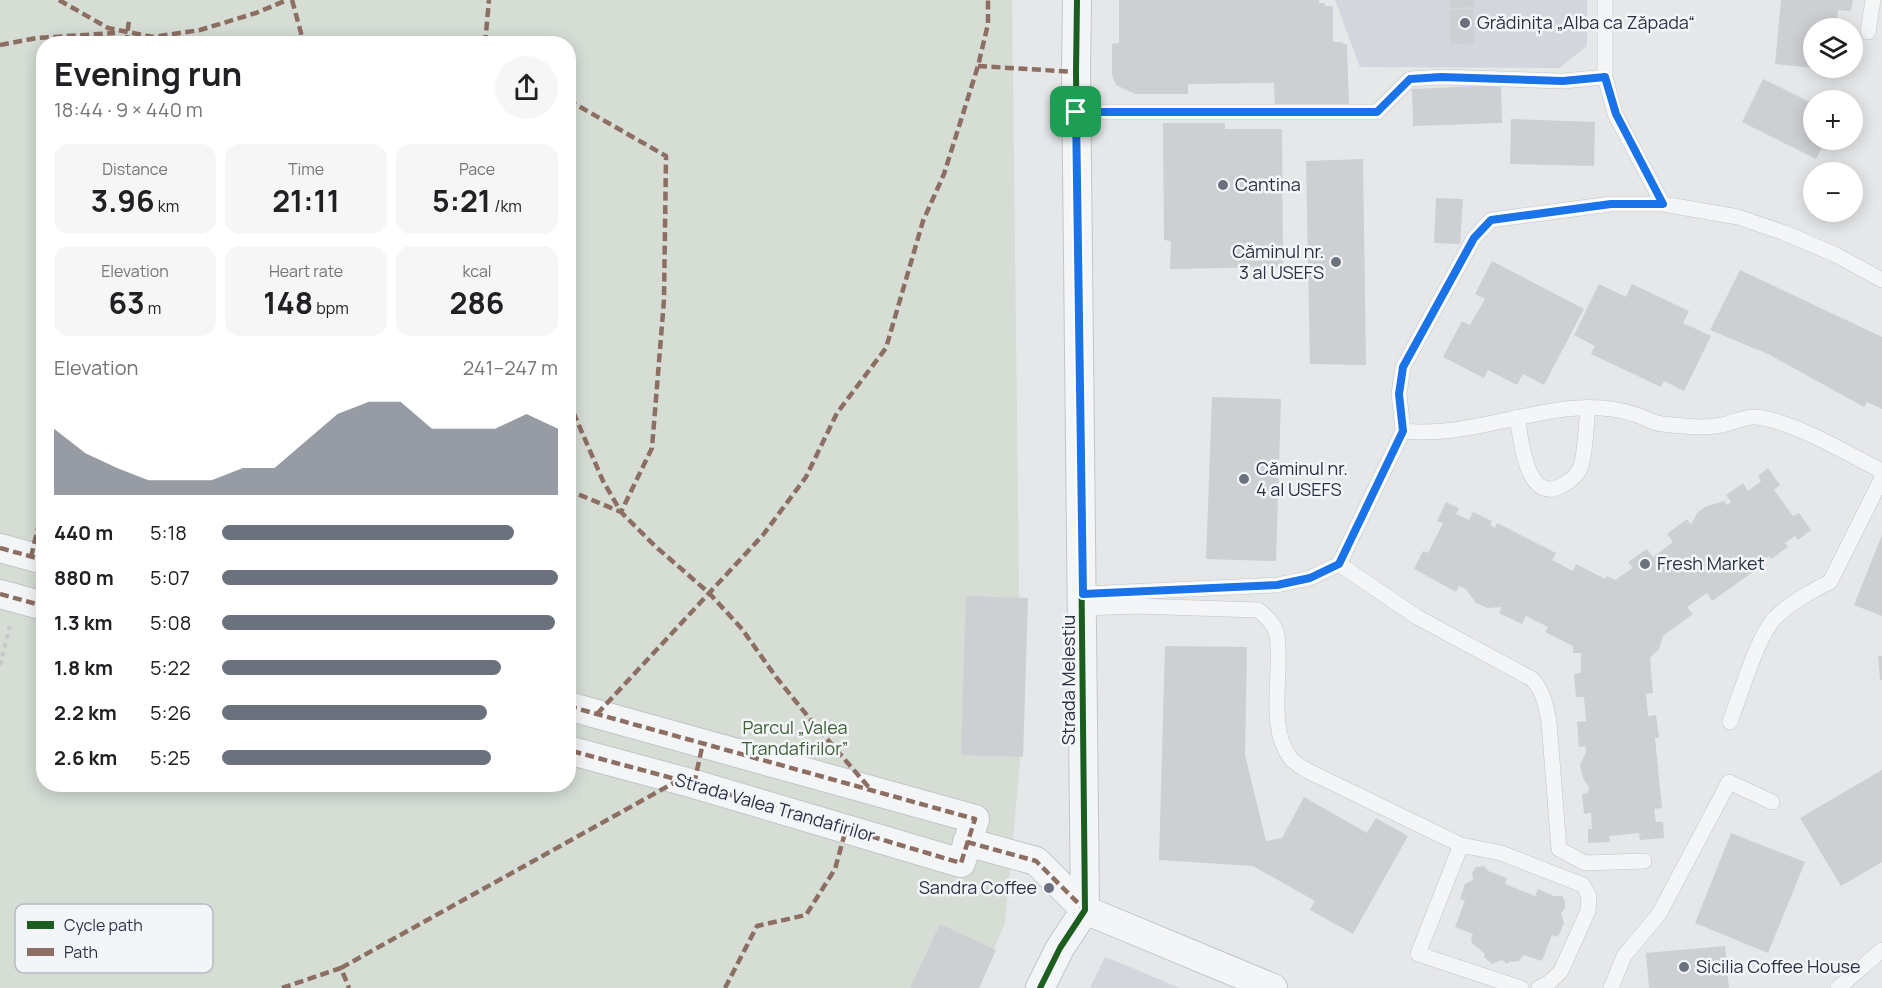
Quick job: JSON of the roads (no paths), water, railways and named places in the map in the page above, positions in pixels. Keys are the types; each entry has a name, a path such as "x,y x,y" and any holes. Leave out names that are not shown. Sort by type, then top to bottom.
{"street":[{"name":"Strada Melestiu","path":"1077,0 1076,112 1085,910"},
{"path":"0,548 36,558"},
{"path":"576,708 975,819 967,842 1036,861 1085,910 1273,988"},
{"name":"Strada Valea Trandafirilor","path":"576,752 961,863 967,842"},
{"path":"1040,988 1060,948 1085,910"}],"lane":[{"path":"1605,0 1605,77 1616,114 1663,204"},
{"path":"1869,32 1873,0"},
{"path":"1076,112 1377,112 1410,79 1441,77 1563,81 1605,77"},
{"path":"1083,601 1277,585 1310,578 1339,564 1403,431 1399,394 1403,367 1474,238 1491,220 1611,204 1663,204 1738,217 1805,242 1882,280"},
{"path":"1403,431 1451,430 1517,417 1588,407 1612,409 1638,415 1655,423 1672,425 1721,426 1742,418 1755,417 1807,434 1882,471"},
{"path":"1517,417 1528,468 1535,483 1545,489 1558,488 1572,480 1582,465 1588,407"},
{"path":"1730,722 1764,634 1775,617 1816,588 1830,582 1882,478"},
{"path":"1339,564 1417,617 1532,679 1539,687 1546,702 1559,849 1585,863 1644,861"},
{"path":"1083,601 1136,606 1258,609 1269,619 1276,634 1277,719 1291,759 1306,770 1461,845 1501,853 1583,885 1589,896 1588,911 1561,971 1550,982 1539,988"},
{"path":"1611,988 1624,956 1659,915 1729,782 1772,802"},
{"path":"1461,845 1418,954 1521,988"},
{"path":"1838,988 1882,950"}],"place":[{"name":"Grădinița „Alba ca Zăpada“","path":"1465,23"},
{"name":"Cantina","path":"1223,185"},
{"name":"Căminul nr. 3 al USEFS","path":"1336,262"},
{"name":"Căminul nr. 4 al USEFS","path":"1244,479"},
{"name":"Fresh Market","path":"1645,564"},
{"name":"Sandra Coffee","path":"1049,888"},
{"name":"Sicilia Coffee House","path":"1684,967"}],"park label":[{"name":"Parcul „Valea Trandafirilor”","path":"795,738"}]}
